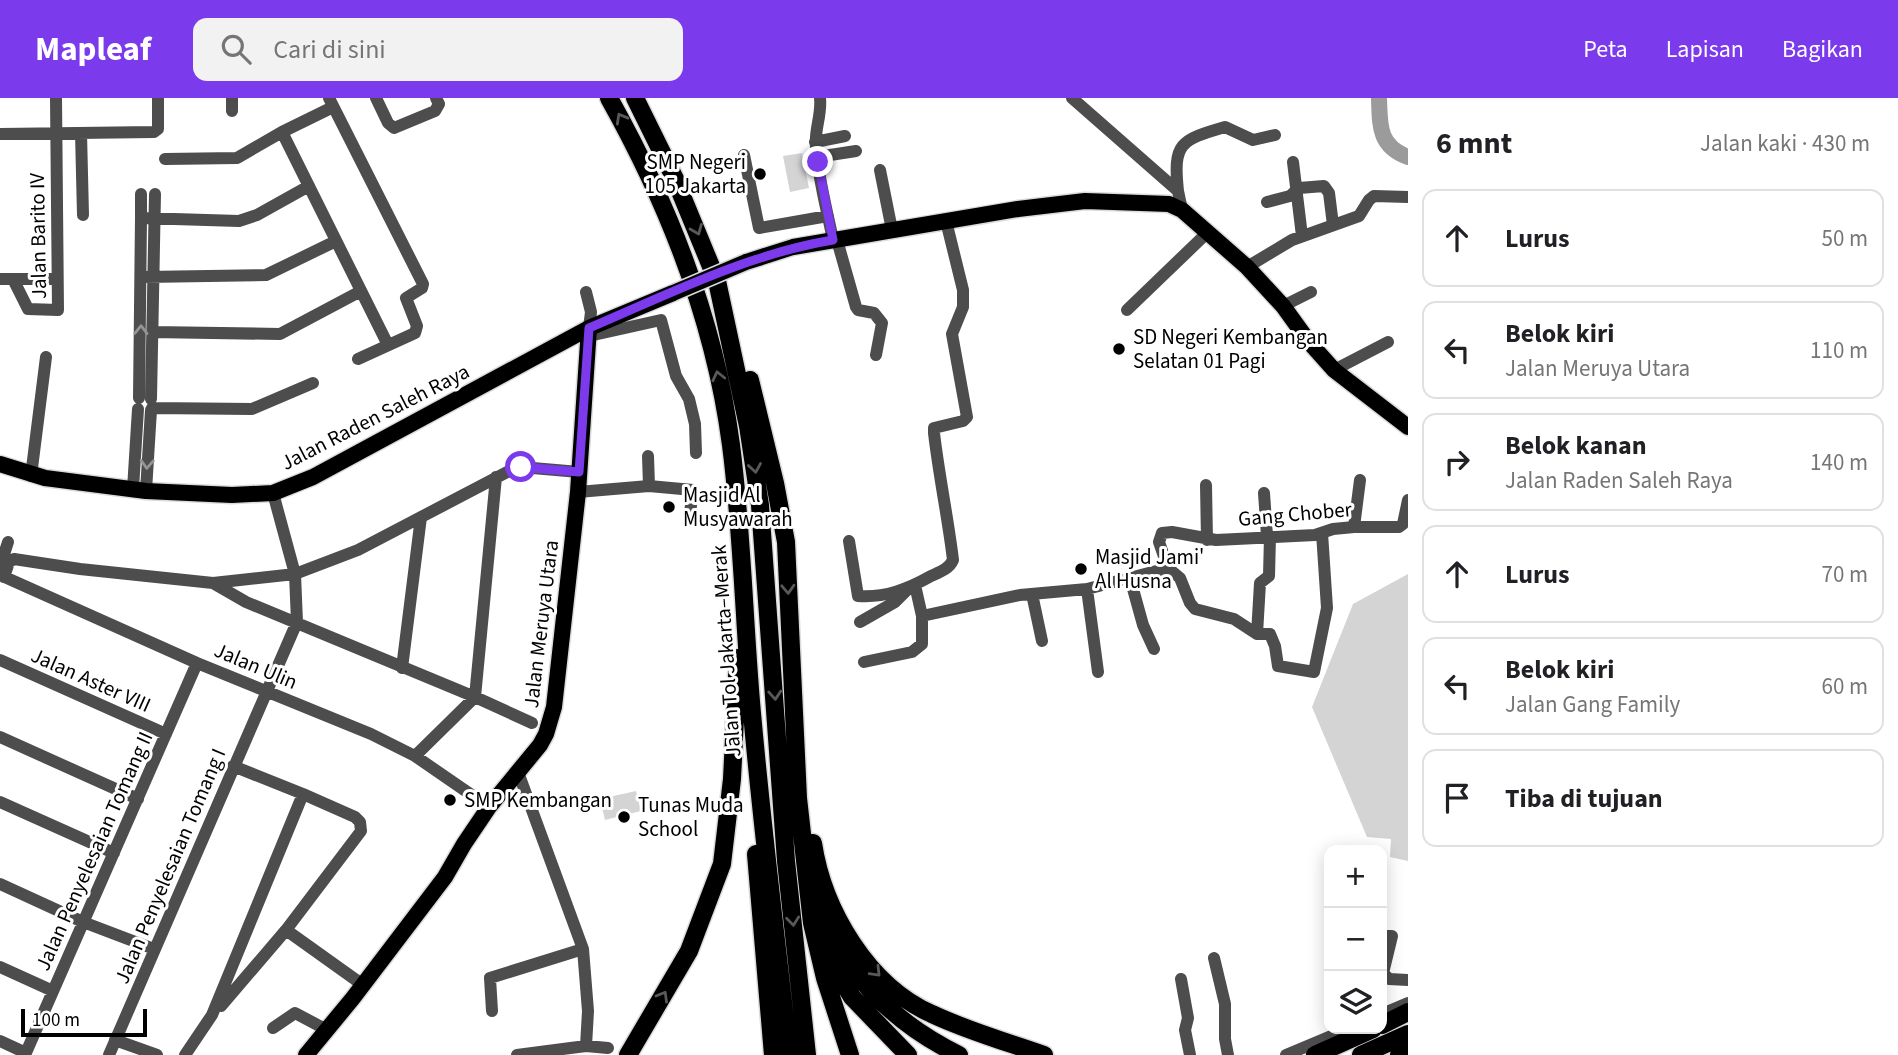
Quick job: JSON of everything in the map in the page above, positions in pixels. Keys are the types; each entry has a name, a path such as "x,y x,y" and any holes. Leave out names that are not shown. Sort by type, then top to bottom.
{"highway":[{"name":"Jalan Tol Jakarta–Merak","path":"609,98 627,130 677,241 697,293 731,442 753,724 789,1055"},
{"path":"635,98 675,179 717,281 742,349 766,446 786,542 795,750 813,923 825,978 850,1055"},
{"path":"717,281 748,426 760,505 786,861 807,1055"},
{"path":"628,1055 689,951 722,864 732,779 743,597"},
{"path":"753,724 757,873 773,1055"},
{"path":"795,750 821,881 833,907 867,963 909,1001 931,1014 1044,1055"},
{"path":"806,872 826,926 853,972 900,1019 959,1055"},
{"path":"813,923 828,959 852,997 908,1055"},
{"path":"1387,1022 1408,1012"},
{"path":"1315,1055 1362,1034"},
{"path":"1362,1055 1403,1045"}],"main road":[{"name":"Jalan Raden Saleh Raya","path":"0,464 31,475 140,490 232,495 273,493 313,477 589,332 747,262 793,247 1018,209 1085,201 1172,202"},
{"path":"1172,202 1247,267 1283,306 1317,353 1334,370 1408,428"},
{"name":"Jalan Meruya Utara","path":"306,1055 445,877 489,807 546,734 554,707 578,492 589,332"}],"street":[{"name":"Jalan Barito IV","path":"6,279 28,309 56,311 59,308 56,98"},
{"path":"0,134 157,131 158,98"},
{"path":"376,98 388,123 394,128 436,111 439,104 436,98"},
{"path":"820,98 821,108 816,130 817,157 828,216 857,308 874,313 882,323 876,355"},
{"path":"1072,98 1172,202"},
{"path":"165,159 233,159 331,103 423,284 422,288 405,298 416,331 358,359"},
{"path":"1172,202 1175,163 1185,141 1225,127 1253,140 1275,135"},
{"path":"282,132 388,345"},
{"path":"81,133 83,215"},
{"path":"816,142 845,136"},
{"path":"817,157 856,151"},
{"path":"744,155 759,228 828,216"},
{"path":"1293,162 1302,236"},
{"path":"880,170 892,230"},
{"path":"1267,202 1290,196 1296,190 1319,185 1327,188 1333,226"},
{"path":"148,218 239,221 257,215 309,186"},
{"path":"147,404 148,194"},
{"path":"1247,267 1302,236 1359,216 1368,200 1374,196 1408,197"},
{"path":"860,622 951,565 953,560 951,531 940,485 934,428 963,421 967,417 953,334 963,307 963,290 946,221"},
{"path":"1127,310 1208,232"},
{"path":"147,277 266,275 336,241"},
{"path":"140,490 152,332 147,277"},
{"path":"6,279 57,279"},
{"path":"152,332 280,334 361,291"},
{"path":"586,292 591,312 589,332 661,320 676,376 689,399 695,424 696,453"},
{"path":"1283,306 1311,292"},
{"path":"1334,370 1388,342"},
{"path":"31,475 46,357"},
{"path":"147,404 252,409 313,383"},
{"path":"648,456 649,486"},
{"path":"1,573 9,562 15,559 80,569 213,583 295,574 358,550 496,477 521,467 579,472"},
{"path":"415,756 475,696 496,477"},
{"path":"1354,527 1360,480"},
{"path":"1206,485 1207,540"},
{"path":"578,492 649,486 693,490 690,513"},
{"path":"273,493 295,574 297,622"},
{"path":"1257,634 1260,583 1269,576 1264,493"},
{"name":"Gang Chober","path":"1168,568 1159,542 1162,533 1172,532 1207,540 1291,537 1333,529 1401,526 1408,500"},
{"path":"402,668 421,517"},
{"path":"922,616 1032,594 1087,589 1168,568 1180,578 1195,609 1234,619 1257,634 1272,636 1278,666 1314,672 1327,608 1322,533"},
{"path":"849,541 858,596 886,595 912,587"},
{"path":"1,573 8,542"},
{"name":"Jalan Ulin","path":"1,573 197,663 371,734 415,756 489,807"},
{"path":"1130,578 1143,625 1154,649"},
{"path":"213,583 246,602 475,696 532,723"},
{"path":"864,662 912,652 919,647 924,637 922,616 912,587"},
{"path":"1087,589 1098,672"},
{"path":"1032,594 1042,641"},
{"name":"Jalan Penyelesaian Tomang I","path":"109,1055 297,622"},
{"name":"Jalan Aster VIII","path":"0,660 166,734"},
{"name":"Jalan Penyelesaian Tomang II","path":"25,1054 197,663"},
{"path":"0,737 138,799"},
{"path":"185,1055 212,1015 286,930 361,831 360,822 355,817 233,766"},
{"path":"518,772 583,949 588,1011 586,1046"},
{"path":"212,1015 303,794"},
{"path":"0,802 114,853"},
{"path":"0,884 83,922 154,949"},
{"path":"286,930 363,985"},
{"path":"1387,936 1392,936 1387,957"},
{"path":"492,1011 490,979 583,949"},
{"path":"1214,958 1224,1004 1228,1055"},
{"path":"0,967 53,991"},
{"path":"1383,971 1389,978 1408,980"},
{"path":"1181,979 1188,1018 1185,1030 1190,1055"},
{"path":"1387,1012 1408,1003"},
{"path":"273,1028 295,1013 327,1030"},
{"path":"1286,1055 1337,1034"},
{"path":"116,1040 158,1055"},
{"path":"0,1041 25,1054"},
{"path":"517,1055 586,1046 608,1048"}],"shaded area":[{"path":"802,153 809,188 790,192 783,156"},
{"path":"1408,574 1408,861 1390,857 1391,839 1367,837 1312,707 1353,604"},
{"path":"636,791 641,811 605,820 600,799"}],"waterway":[{"path":"1379,98 1381,126 1386,141 1408,157"}],"place":[{"name":"SMP Negeri 105 Jakarta","path":"760,174"},
{"name":"SD Negeri Kembangan Selatan 01 Pagi","path":"1119,349"},
{"name":"Masjid Al Musyawarah","path":"669,507"},
{"name":"Masjid Jami' Al Husna","path":"1081,569"},
{"name":"SMP Kembangan","path":"450,800"},
{"name":"Tunas Muda School","path":"624,817"}],"route":[{"path":"521,467 579,472 589,328 747,262 793,247 833,240 818,162"}]}
